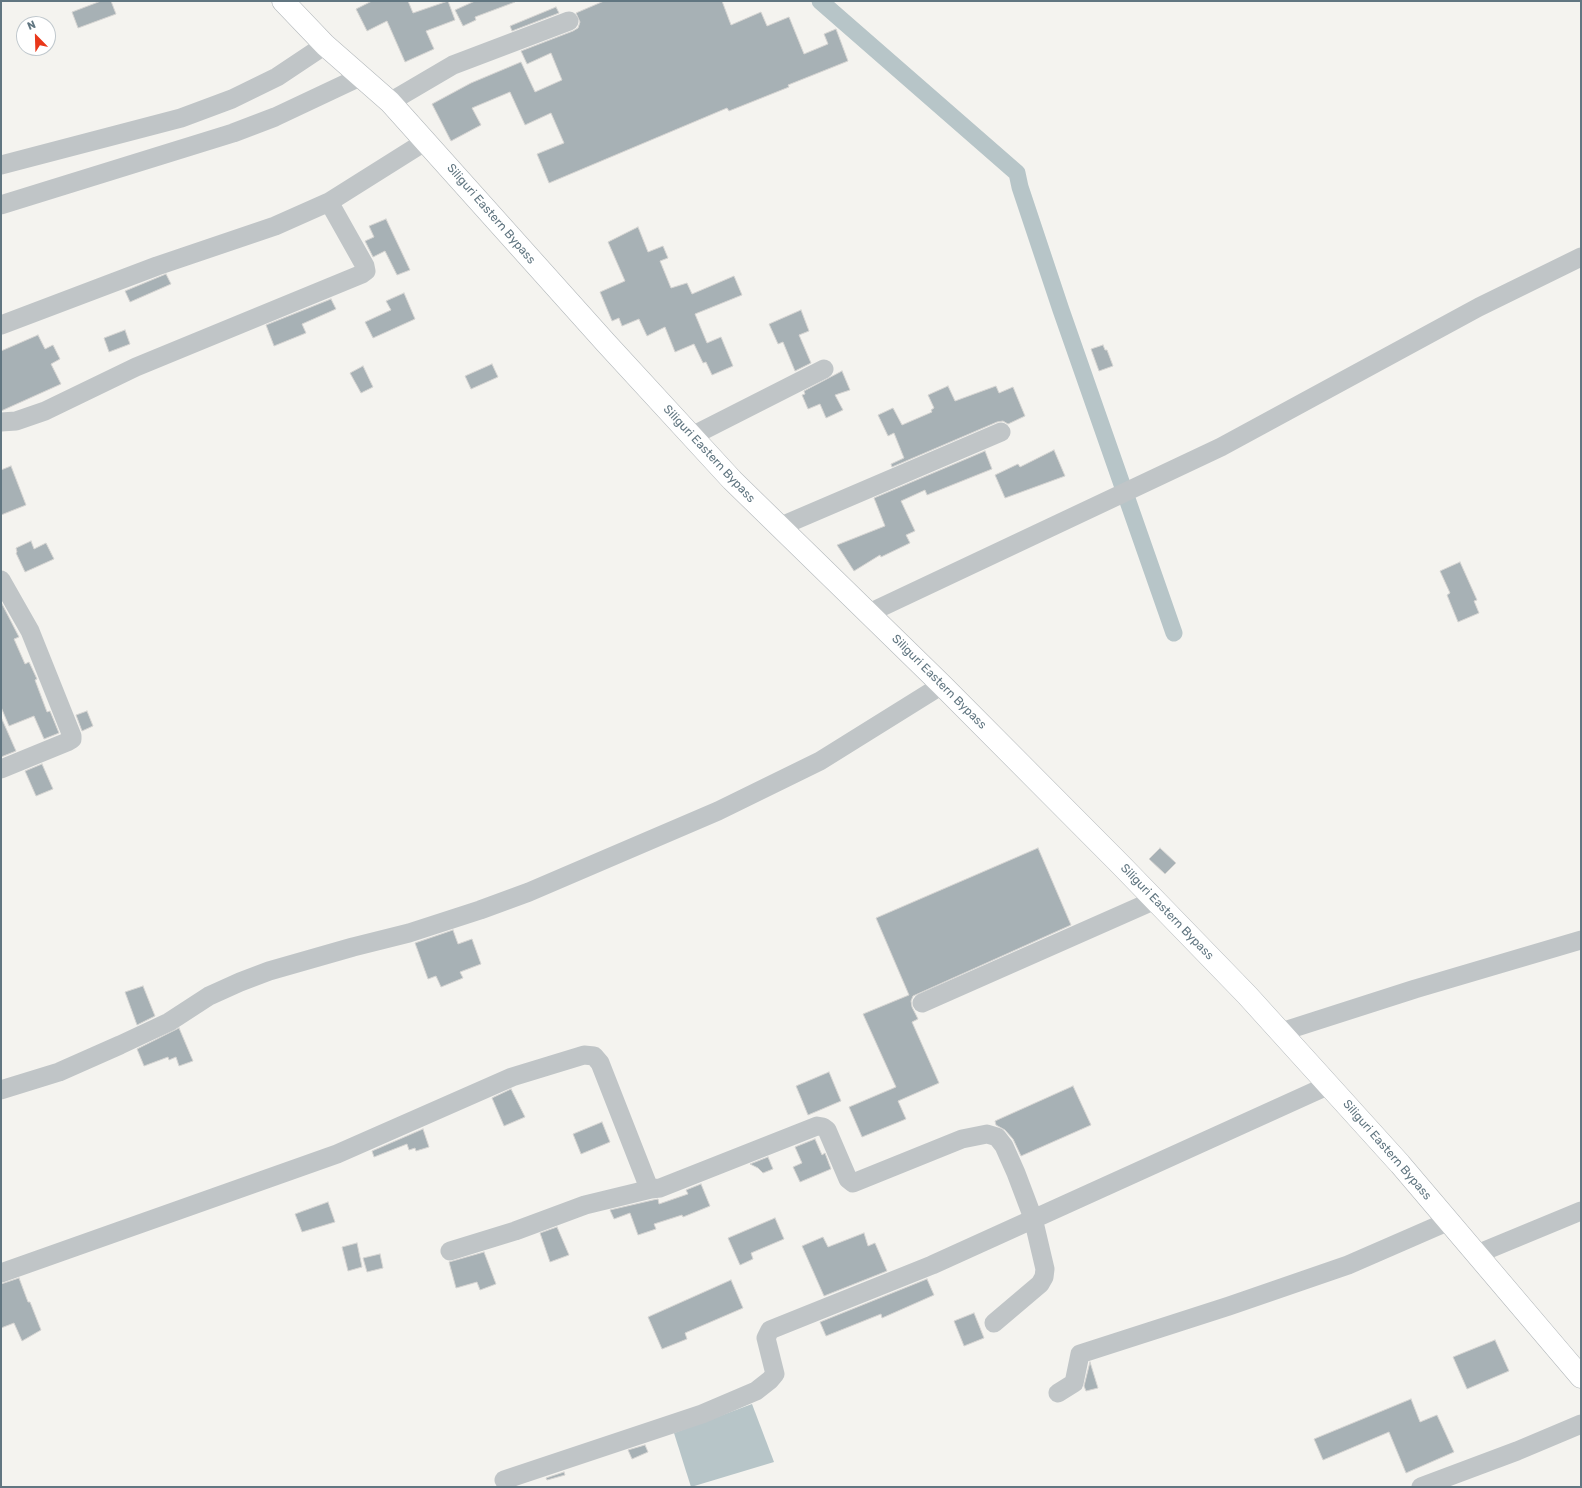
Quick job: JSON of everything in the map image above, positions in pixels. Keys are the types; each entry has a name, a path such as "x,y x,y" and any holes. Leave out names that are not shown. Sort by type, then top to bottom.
{"main road":[{"name":"Siliguri Eastern Bypass","path":"283,1 325,45 390,102 606,343 779,527 870,613 942,685 1155,900 1281,1032 1395,1158 1581,1377"}],"street":[{"path":"390,102 453,64 569,21"},
{"path":"1,165 181,118 232,99 277,77 325,45"},
{"path":"1,204 233,134 275,117 362,76"},
{"path":"1,325 157,266 275,226 329,202 426,141"},
{"path":"1,422 16,421 45,411 136,367 362,274 366,270 365,266 329,202"},
{"path":"870,613 1221,447 1479,307 1581,257"},
{"path":"692,436 824,369"},
{"path":"779,527 1001,432"},
{"path":"1,580 30,631 72,736 67,742 1,769"},
{"path":"1,1090 58,1072 120,1045 169,1022 209,996 240,982 353,946 409,933 480,910 528,892 718,811 820,760 942,685"},
{"path":"922,1003 1155,900"},
{"path":"1281,1032 1415,989 1581,940"},
{"path":"1,1273 337,1154 512,1077 584,1055 594,1056 600,1063 647,1183 651,1189"},
{"path":"504,1480 702,1414 756,1391 766,1384 775,1374 766,1338 770,1330 932,1264 1329,1085"},
{"path":"450,1251 515,1231 586,1205 660,1188 817,1126 823,1127 827,1130 848,1179 853,1183 962,1139 987,1134 997,1137 1004,1146 1016,1172 1033,1218 1044,1261 1044,1277 1034,1290 994,1324"},
{"path":"1477,1254 1581,1211"},
{"path":"1058,1393 1073,1385 1078,1356 1083,1353 1229,1306 1348,1265 1449,1221"},
{"path":"1421,1487 1517,1451 1581,1424"}],"shaded area":[{"path":"752,1404 774,1462 691,1487 674,1433"}],"building":[{"path":"101,1 111,1 116,14 78,28 72,12"},
{"path":"372,1 408,1 413,13 448,1 455,20 426,31 434,49 405,62 387,21 367,31 356,9"},
{"path":"475,1 515,2 475,17 476,20 463,26 455,10"},
{"path":"604,1 722,1 731,25 761,12 767,26 789,17 804,54 828,44 824,34 836,29 848,61 729,111 727,108 549,183 537,154 564,143 551,113 525,125 510,92 472,108 481,125 451,141 432,104 471,83 521,62 535,92 562,80 551,53 527,64 521,51 578,28 580,22 576,13"},
{"path":"556,7 559,13 512,31 510,26"},
{"path":"386,219 410,270 397,275 385,251 373,257 365,241 374,237 369,226"},
{"path":"638,227 648,252 663,246 668,258 660,261 671,288 687,283 692,294 734,276 742,295 695,314 707,343 721,337 733,366 712,375 706,362 703,363 694,344 675,352 665,327 647,336 639,319 622,326 619,318 612,321 600,292 625,281 608,242"},
{"path":"166,274 171,284 130,302 125,291"},
{"path":"404,293 415,319 373,338 365,322 391,310 386,301"},
{"path":"331,299 336,309 302,324 306,333 274,346 266,325"},
{"path":"801,310 809,331 799,335 811,363 795,371 783,342 778,344 769,324"},
{"path":"125,330 130,344 109,352 104,338"},
{"path":"38,335 45,349 53,345 60,359 51,364 61,384 1,411 1,351"},
{"path":"1103,345 1105,350 1107,350 1113,366 1099,371 1091,349"},
{"path":"492,364 498,377 471,389 465,376"},
{"path":"363,366 373,387 361,393 350,373"},
{"path":"842,371 850,390 835,395 843,410 826,418 820,404 808,409 802,395 805,394 804,391"},
{"path":"948,386 955,401 996,386 999,393 1013,387 1025,416 1008,424 1003,421 997,422 892,467 891,464 904,458 894,433 888,436 878,415 893,408 902,425 932,412 931,410 934,408 928,395"},
{"path":"1054,450 1065,476 1005,498 995,475 1018,464 1020,467"},
{"path":"985,451 992,469 927,495 925,490 901,501 915,531 906,535 910,543 881,557 880,555 854,571 837,545 885,526 874,498"},
{"path":"11,466 26,505 1,515 1,470"},
{"path":"31,541 34,549 46,543 54,559 25,572 16,553 16,548"},
{"path":"1460,562 1477,600 1474,601 1479,613 1458,622 1447,595 1450,593 1440,571"},
{"path":"1,602 19,637 14,639 25,664 29,662 37,679 35,680 47,712 50,711 59,733 44,739 34,716 9,726 1,707"},
{"path":"87,711 93,726 82,731 76,715"},
{"path":"1,717 16,751 1,757"},
{"path":"42,764 53,789 36,796 25,771"},
{"path":"1038,848 1071,925 913,996 911,1001 912,1007 918,1019 912,1022 939,1083 898,1101 906,1119 862,1137 849,1107 896,1087 863,1014 909,995 876,918"},
{"path":"1160,848 1176,863 1165,874 1149,859"},
{"path":"453,930 458,944 472,939 481,964 460,972 463,978 441,987 436,976 428,979 415,943"},
{"path":"143,986 155,1016 137,1025 125,992"},
{"path":"179,1028 193,1061 179,1066 176,1057 169,1060 168,1057 144,1066 137,1049"},
{"path":"829,1072 841,1101 808,1115 796,1086"},
{"path":"1073,1086 1091,1125 1021,1156 1013,1139 1005,1130 996,1125 995,1121"},
{"path":"511,1089 525,1117 504,1126 492,1098"},
{"path":"602,1122 610,1142 581,1154 573,1134"},
{"path":"423,1129 429,1147 416,1151 415,1148 409,1150 407,1144 374,1157 372,1151"},
{"path":"815,1139 822,1155 825,1153 831,1169 800,1182 793,1167 802,1163 795,1147"},
{"path":"768,1157 773,1169 763,1173 758,1168 750,1164"},
{"path":"701,1184 710,1206 683,1217 682,1215 654,1224 656,1229 638,1235 630,1213 614,1219 610,1210 658,1199 659,1204 688,1194 686,1190"},
{"path":"328,1202 335,1222 302,1232 295,1214"},
{"path":"775,1218 784,1239 751,1253 753,1259 740,1265 728,1238"},
{"path":"557,1227 569,1255 550,1262 540,1233"},
{"path":"864,1233 868,1246 875,1243 887,1271 824,1296 802,1246 823,1237 828,1247"},
{"path":"357,1243 362,1267 348,1271 342,1247"},
{"path":"484,1252 496,1284 480,1290 477,1282 456,1288 449,1262"},
{"path":"380,1254 383,1268 367,1272 363,1258"},
{"path":"19,1278 41,1330 22,1341 14,1323 1,1328 1,1284"},
{"path":"927,1279 934,1295 882,1318 881,1314 826,1336 820,1322"},
{"path":"731,1280 743,1308 685,1333 687,1339 662,1349 648,1317"},
{"path":"974,1313 984,1338 964,1346 954,1321"},
{"path":"1495,1340 1509,1371 1467,1389 1453,1357"},
{"path":"1090,1362 1098,1388 1086,1391 1084,1386"},
{"path":"1411,1399 1420,1422 1437,1415 1454,1452 1406,1473 1389,1432 1323,1460 1314,1439"},
{"path":"645,1445 648,1452 632,1459 628,1450"},
{"path":"564,1472 565,1475 547,1480 546,1478"}],"waterway":[{"path":"820,1 1017,173 1020,187 1061,310 1174,633"}]}
